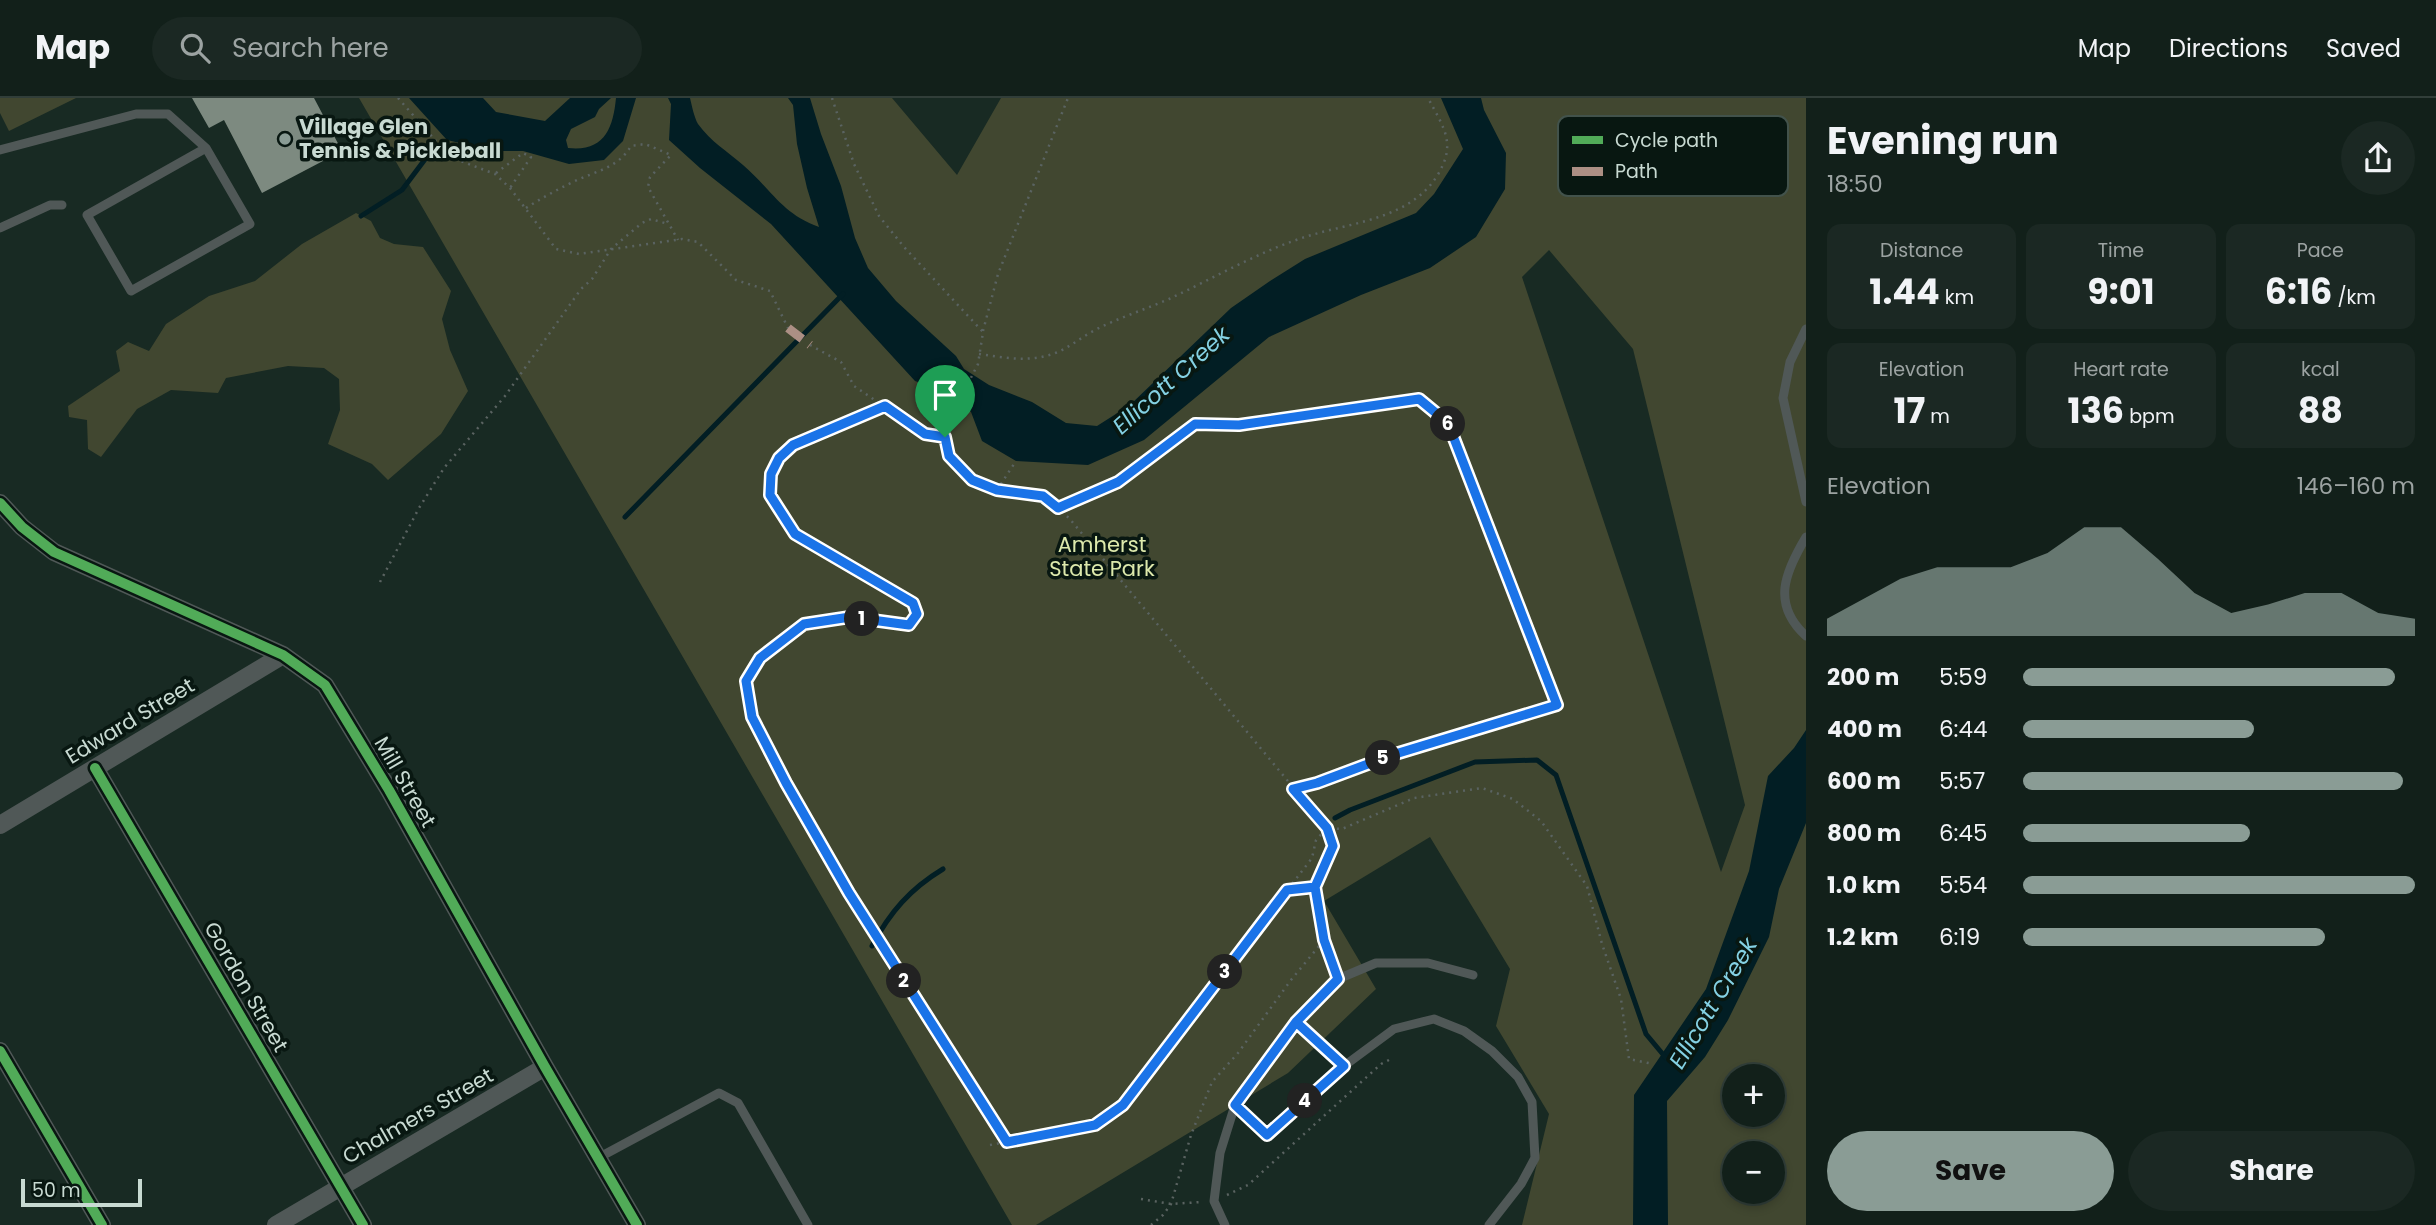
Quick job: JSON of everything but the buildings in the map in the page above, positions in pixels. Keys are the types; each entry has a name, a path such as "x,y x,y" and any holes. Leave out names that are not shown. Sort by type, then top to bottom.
{"street":[{"name":"Mill Street","path":"0,503 22,527 54,552 283,655 325,685 389,790 637,1225"},
{"name":"Edward Street","path":"0,825 283,655"},
{"name":"Gordon Street","path":"95,768 363,1225"},
{"path":"0,1051 102,1225"},
{"name":"Chalmers Street","path":"276,1225 545,1067"}],"lane":[{"path":"0,150 136,114 168,114 206,148 250,224 131,291 88,215 206,148"},
{"path":"0,228 50,205 62,205"},
{"path":"1806,329 1790,362 1783,398 1806,502"},
{"path":"1806,537 1790,569 1783,594 1790,616 1806,636"},
{"path":"1225,1225 1214,1201 1220,1153 1235,1105 1296,1022 1338,979 1376,962 1429,962 1473,975"},
{"path":"1235,1105 1267,1135 1344,1066 1394,1029 1434,1019 1464,1031 1492,1051 1518,1077 1532,1102 1535,1158 1521,1184 1489,1225"},
{"path":"1296,1022 1344,1066"},
{"path":"598,1158 719,1093 738,1103 808,1225"}],"path":[{"path":"398,98 450,157 495,174 510,188 556,249 579,254 678,240 698,242 736,280 770,291 788,328"},
{"path":"832,98 854,164 879,216 983,332"},
{"path":"1068,98 998,274 978,364 958,403 945,437 949,456 972,480 997,490 1043,496 1069,517 1327,828 1333,846 1315,887 1324,940 1338,979"},
{"path":"979,354 1019,360 1057,352 1096,329 1166,300 1239,265 1311,235 1383,216 1413,201 1436,178 1448,153 1448,142 1428,98"},
{"path":"526,208 577,179 612,166 626,155 631,146 645,144 671,155 650,177 648,187 678,240"},
{"path":"495,174 523,153 531,158 510,188"},
{"path":"380,582 419,508 444,468 505,396 581,289 603,265 611,249 642,223 651,219 668,223"},
{"path":"810,345 841,362 854,386 925,434 945,437"},
{"path":"1058,508 1118,482 1195,424 1239,425 1419,399 1448,423 1557,705 1392,755 1317,783 1293,789"},
{"path":"885,406 793,445 779,458 771,474 770,495 795,534 913,603 917,614 909,625 850,617 804,624 760,658 746,681 748,694 752,717 849,893 1007,1142"},
{"path":"997,490 1016,461"},
{"path":"1327,828 1342,829 1414,798 1482,788 1513,799 1541,821 1587,886 1602,944 1621,999 1629,1059 1653,1064"},
{"path":"990,1145 1095,1125 1123,1105 1312,858 1316,840 1327,828"},
{"path":"1287,890 1315,887"},
{"path":"1151,1225 1171,1204 1191,1135 1212,1082 1238,1054 1291,980 1324,940"},
{"path":"1141,1199 1171,1204 1214,1201 1248,1185 1381,1064 1391,1059"}],"green space":[{"path":"0,98 76,98 9,131 0,113"},
{"name":"Amherst State Park","path":"359,98 892,98 957,175 1001,98 1806,98 1806,1225 1522,1225 1549,1114 1496,1026 1510,969 1430,837 1324,901 1376,989 1288,1073 1036,1225 1012,1225","holes":["1549,250 1633,349 1745,805 1721,872 1522,277"]},
{"path":"356,213 371,221 380,238 394,244 423,247 451,291 442,319 450,350 468,391 441,434 388,480 372,464 328,444 340,410 339,379 324,368 288,366 226,378 218,393 171,390 137,409 101,457 88,449 87,420 69,417 68,406 120,371 116,351 128,342 149,351 166,324 209,296 255,281 302,244"}],"water":[{"path":"409,98 483,98 496,112 545,121 570,98 611,98 595,117 571,129 566,140 568,148 580,148 598,142 604,136 612,119 616,98 636,98 623,141 604,160 569,164 523,151 494,151 447,140"},
{"name":"Ellicott Creek","path":"668,98 690,98 698,124 708,136 753,174 786,208 806,222 819,227 797,144 793,105 788,98 810,98 841,186 855,238 868,268 896,301 956,356 964,369 989,385 1032,402 1066,423 1097,426 1130,405 1231,308 1270,281 1305,259 1416,213 1434,194 1463,149 1441,98 1481,98 1484,110 1506,153 1505,189 1476,237 1430,268 1361,295 1269,337 1144,440 1088,465 1016,461 982,441 971,412 944,391 915,381 771,224 669,140 671,104"},
{"name":"Ellicott Creek","path":"1806,730 1806,823 1779,889 1769,937 1728,1020 1705,1057 1667,1101 1668,1225 1633,1225 1634,1095 1706,989 1749,871 1768,776 1794,748"}],"waterway":[{"path":"361,216 402,190 435,146"},
{"path":"625,517 843,294"},
{"name":"Ellicott Creek","path":"1335,818 1475,762 1537,760 1556,775 1646,1034 1666,1058"},
{"path":"872,946 902,902 943,869"}],"marked path":[{"path":"788,328 810,345"}],"cycle path":[{"path":"0,503 22,527 54,552 283,655 325,685 389,790 637,1225"},
{"path":"95,768 363,1225"},
{"path":"0,1051 102,1225"}],"place":[{"name":"Village Glen Tennis & Pickleball","path":"285,139"}],"route":[{"path":"945,437 925,434 885,406 793,445 779,458 771,474 770,495 795,534 913,603 917,614 909,625 850,617 804,624 760,658 746,681 752,717 849,893 1007,1142 1095,1125 1123,1105 1287,890 1315,887 1324,940 1338,979 1296,1022 1235,1105 1267,1135 1344,1066 1296,1022 1338,979 1324,940 1315,887 1333,846 1327,828 1293,789 1317,783 1392,755 1557,705 1448,423 1419,399 1239,425 1195,424 1118,482 1058,508 1043,496 997,490 972,480 949,456 945,437"}]}
